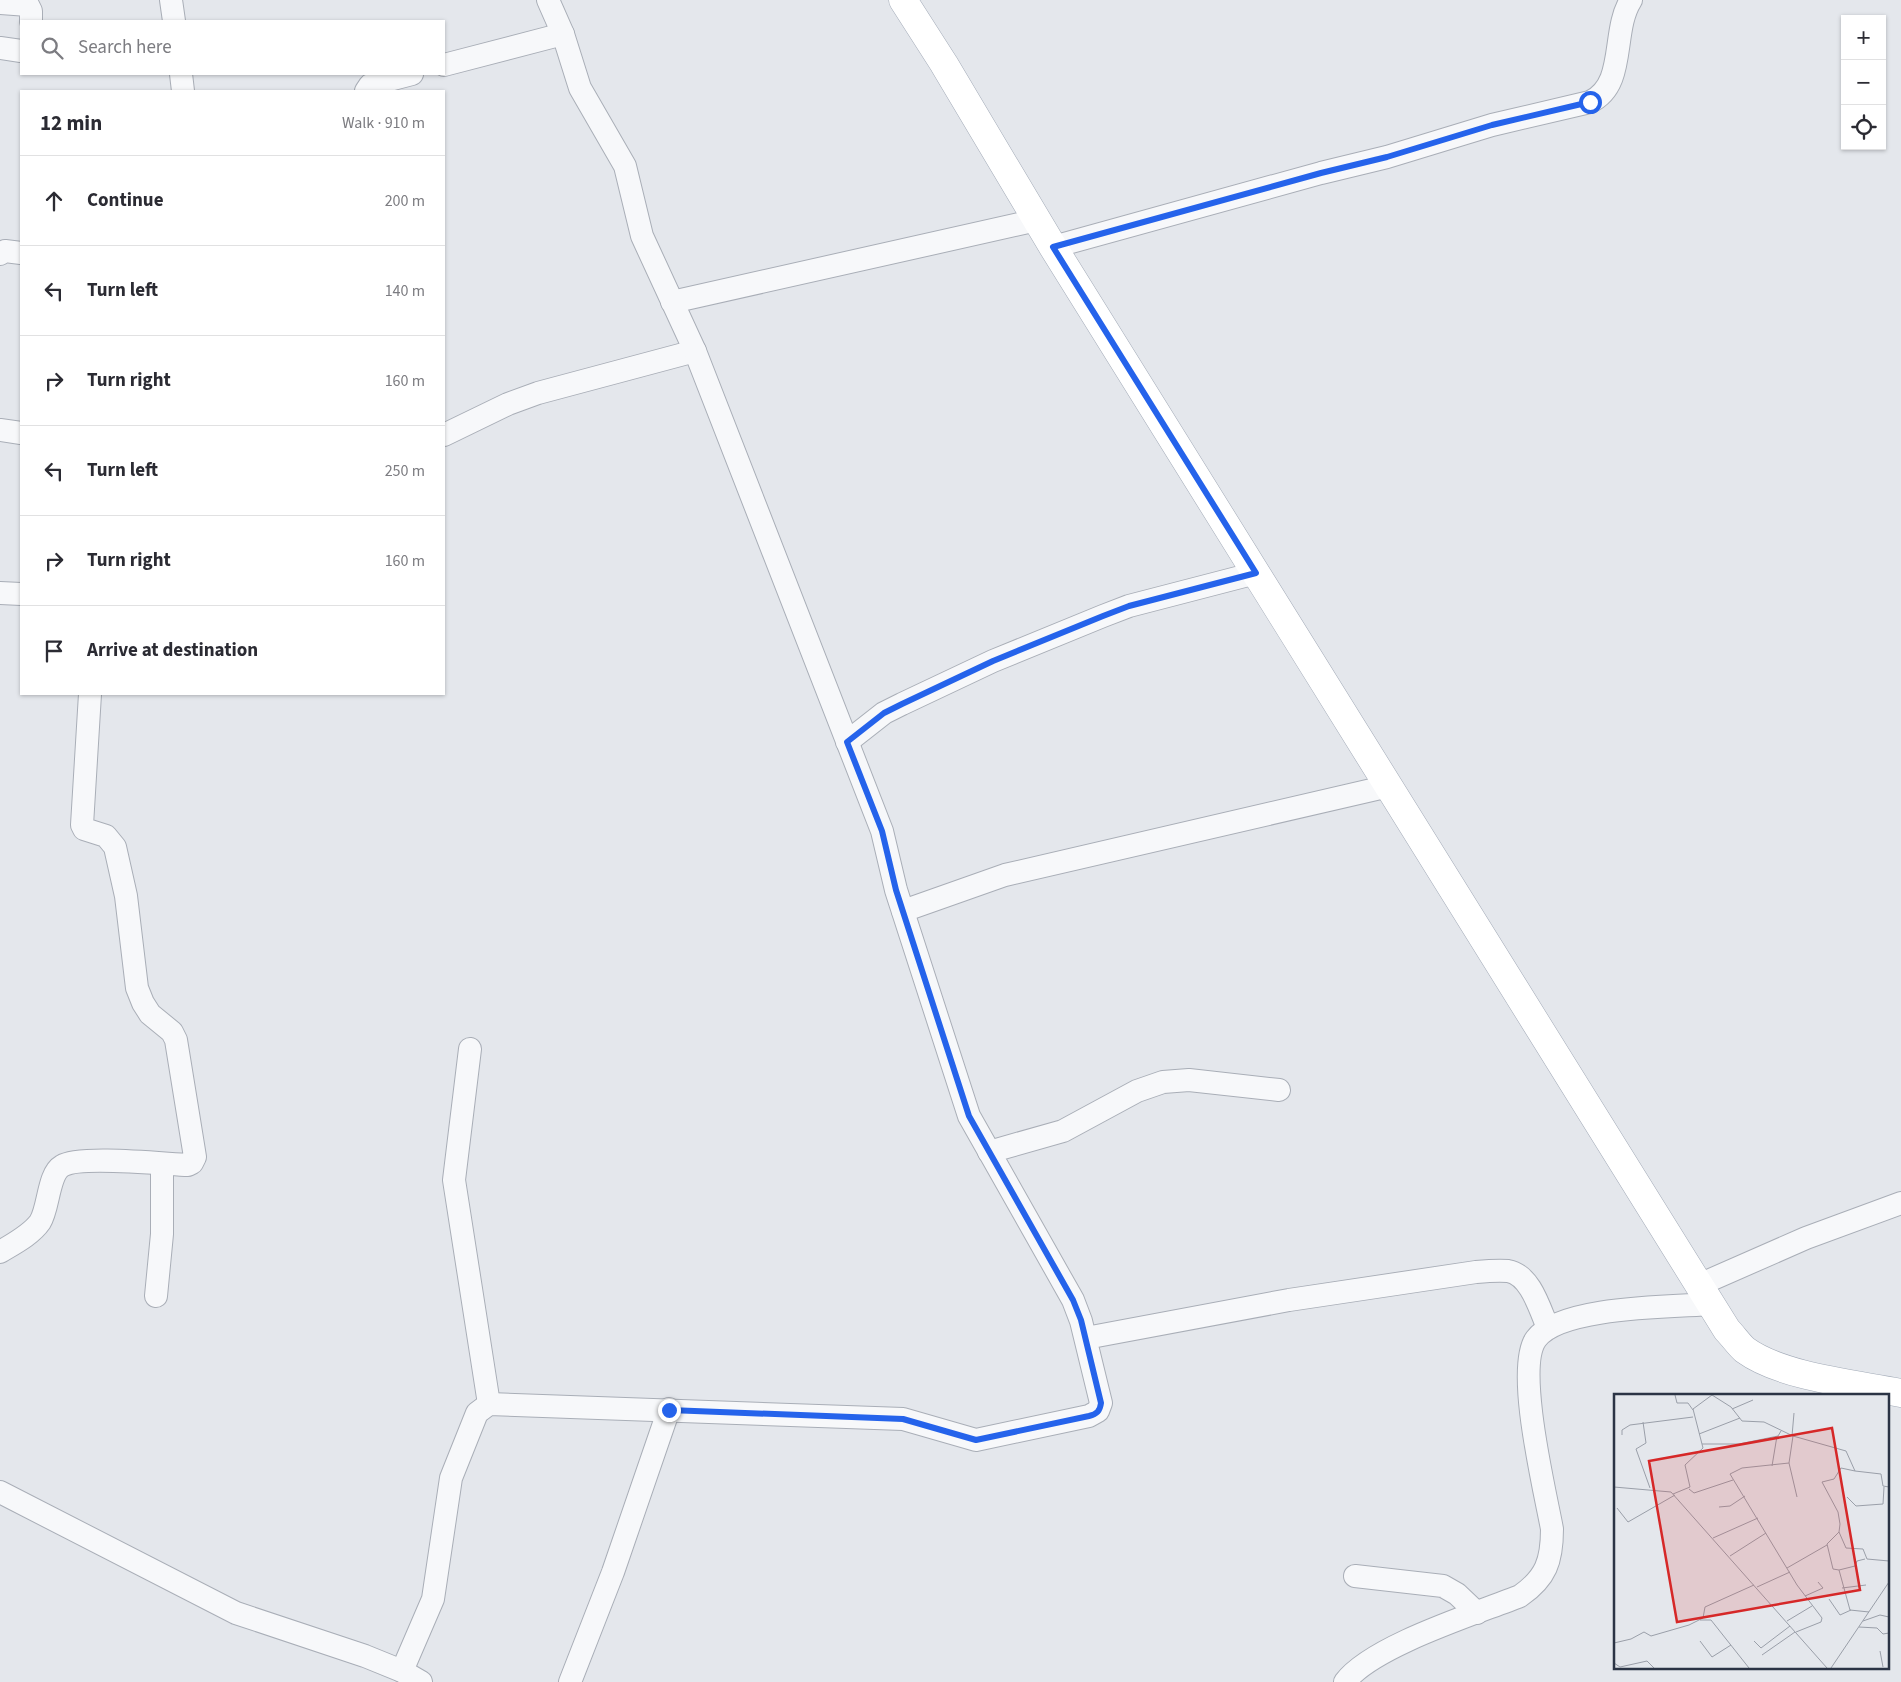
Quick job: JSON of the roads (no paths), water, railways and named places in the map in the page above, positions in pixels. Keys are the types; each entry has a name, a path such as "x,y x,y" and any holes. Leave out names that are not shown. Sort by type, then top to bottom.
{"main road":[{"path":"903,0 944,64 1053,247 1727,1330 1745,1350 1773,1365 1796,1372 1901,1394"}],"street":[{"path":"171,0 174,20"},
{"path":"0,1492 236,1613 357,1653 411,1678 433,1599 451,1478 477,1413 490,1404 903,1419 970,1439 982,1440 1089,1416 1098,1411 1101,1403 1086,1338 1073,1300 969,1116 903,911 882,831 695,351 642,236 627,171 580,88 563,34 548,0"},
{"path":"1053,247 1321,173 1387,157 1492,125 1590,102 1599,98 1608,89 1624,14 1631,0"},
{"path":"0,3 28,5 31,11 31,20"},
{"path":"445,65 563,34"},
{"path":"0,48 20,51"},
{"path":"181,75 183,90"},
{"path":"367,90 370,85 408,75"},
{"path":"672,302 1037,220"},
{"path":"0,254 5,252 20,253"},
{"path":"445,435 508,404 538,393 695,351"},
{"path":"0,430 20,433"},
{"path":"847,742 884,713 993,661 1129,606 1256,573"},
{"path":"0,593 20,594"},
{"path":"0,1252 35,1228 41,1220 55,1173 64,1164 84,1161 188,1165 192,1163 194,1153 176,1040 172,1032 150,1014 137,988 126,896 115,847 106,836 84,829 82,825 90,695"},
{"path":"903,911 1005,876 1389,786"},
{"path":"470,1049 454,1180 490,1404"},
{"path":"989,1152 1063,1131 1137,1091 1163,1082 1189,1080 1279,1090"},
{"path":"156,1296 162,1234 162,1164"},
{"path":"1344,1682 1352,1672 1371,1659 1411,1639 1520,1596 1535,1585 1545,1570 1552,1550 1552,1529 1528,1386 1529,1359 1536,1339 1548,1328 1574,1318 1705,1294 1806,1238 1901,1202"},
{"path":"1086,1338 1289,1300 1476,1272 1500,1271 1511,1272 1527,1284 1548,1328"},
{"path":"570,1682 613,1572 669,1410"},
{"path":"1355,1576 1443,1586 1457,1594 1477,1613"}]}
